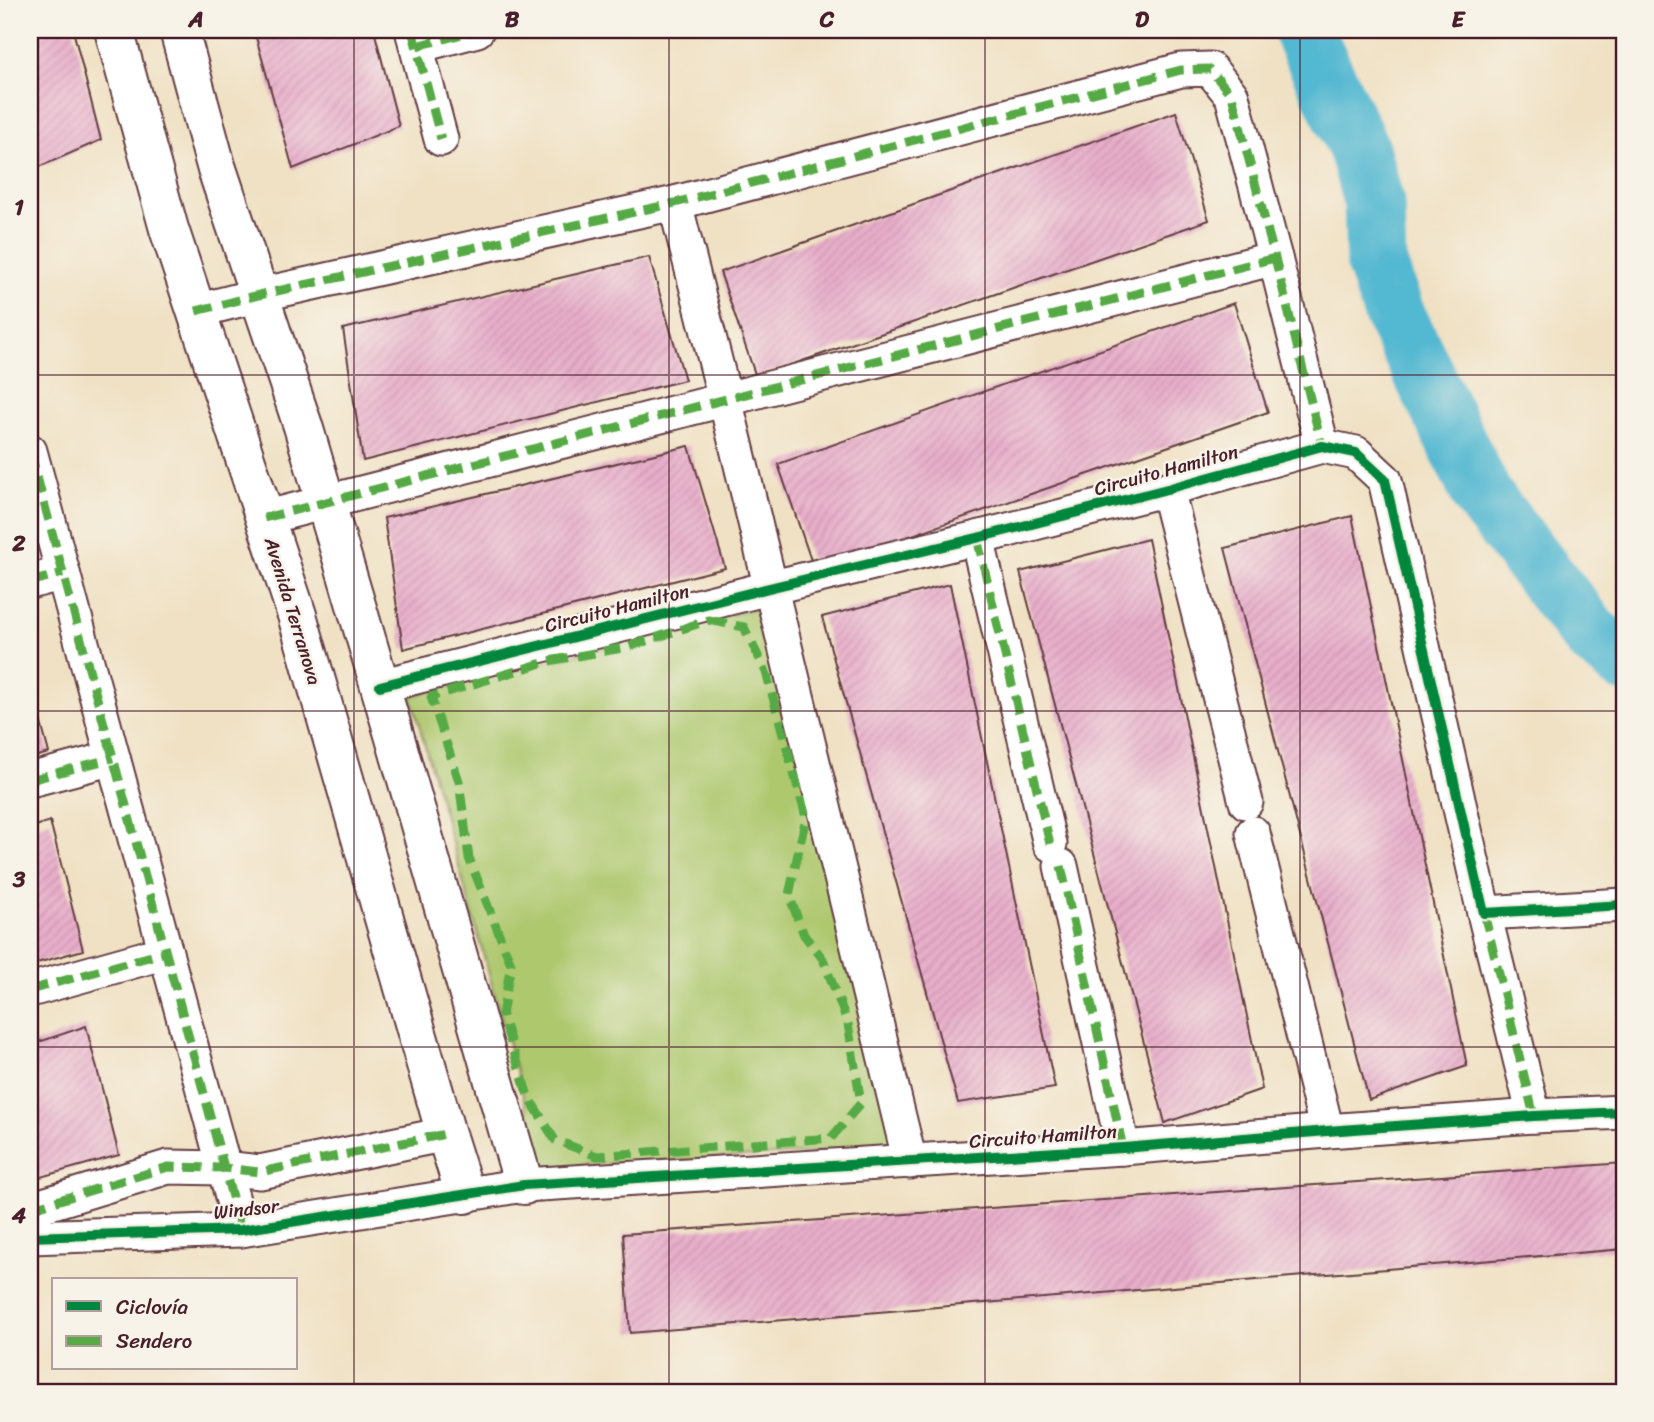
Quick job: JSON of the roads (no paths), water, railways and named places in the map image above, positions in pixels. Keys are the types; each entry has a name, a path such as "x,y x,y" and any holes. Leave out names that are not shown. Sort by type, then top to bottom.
{"street":[{"name":"Avenida Terranova","path":"114,30 160,197 297,615 465,1194"},
{"path":"179,30 216,166 303,426 524,1185"},
{"path":"441,139 415,38 477,30"},
{"path":"196,312 259,295 675,203 1181,70 1210,69 1232,96 1322,446"},
{"path":"675,203 910,1162"},
{"path":"264,518 1275,258"},
{"name":"Circuito Hamilton","path":"380,686 977,538 1322,446 1356,453 1385,480 1484,913 1534,1116"},
{"path":"30,451 241,1230"},
{"path":"1167,489 1327,1131"},
{"path":"977,538 1056,855 1123,1148"},
{"path":"30,582 63,573"},
{"path":"30,780 114,758"},
{"path":"1484,913 1624,905"},
{"path":"30,990 166,952"},
{"name":"Circuito Hamilton","path":"465,1194 524,1185 1123,1148 1534,1116 1624,1112"},
{"path":"30,1209 168,1167 260,1172 446,1134"},
{"name":"Windsor","path":"30,1237 241,1230 465,1194"}],"waterway":[{"path":"1303,30 1359,149 1374,204 1376,262 1394,313 1483,497 1591,635 1624,662"}]}
